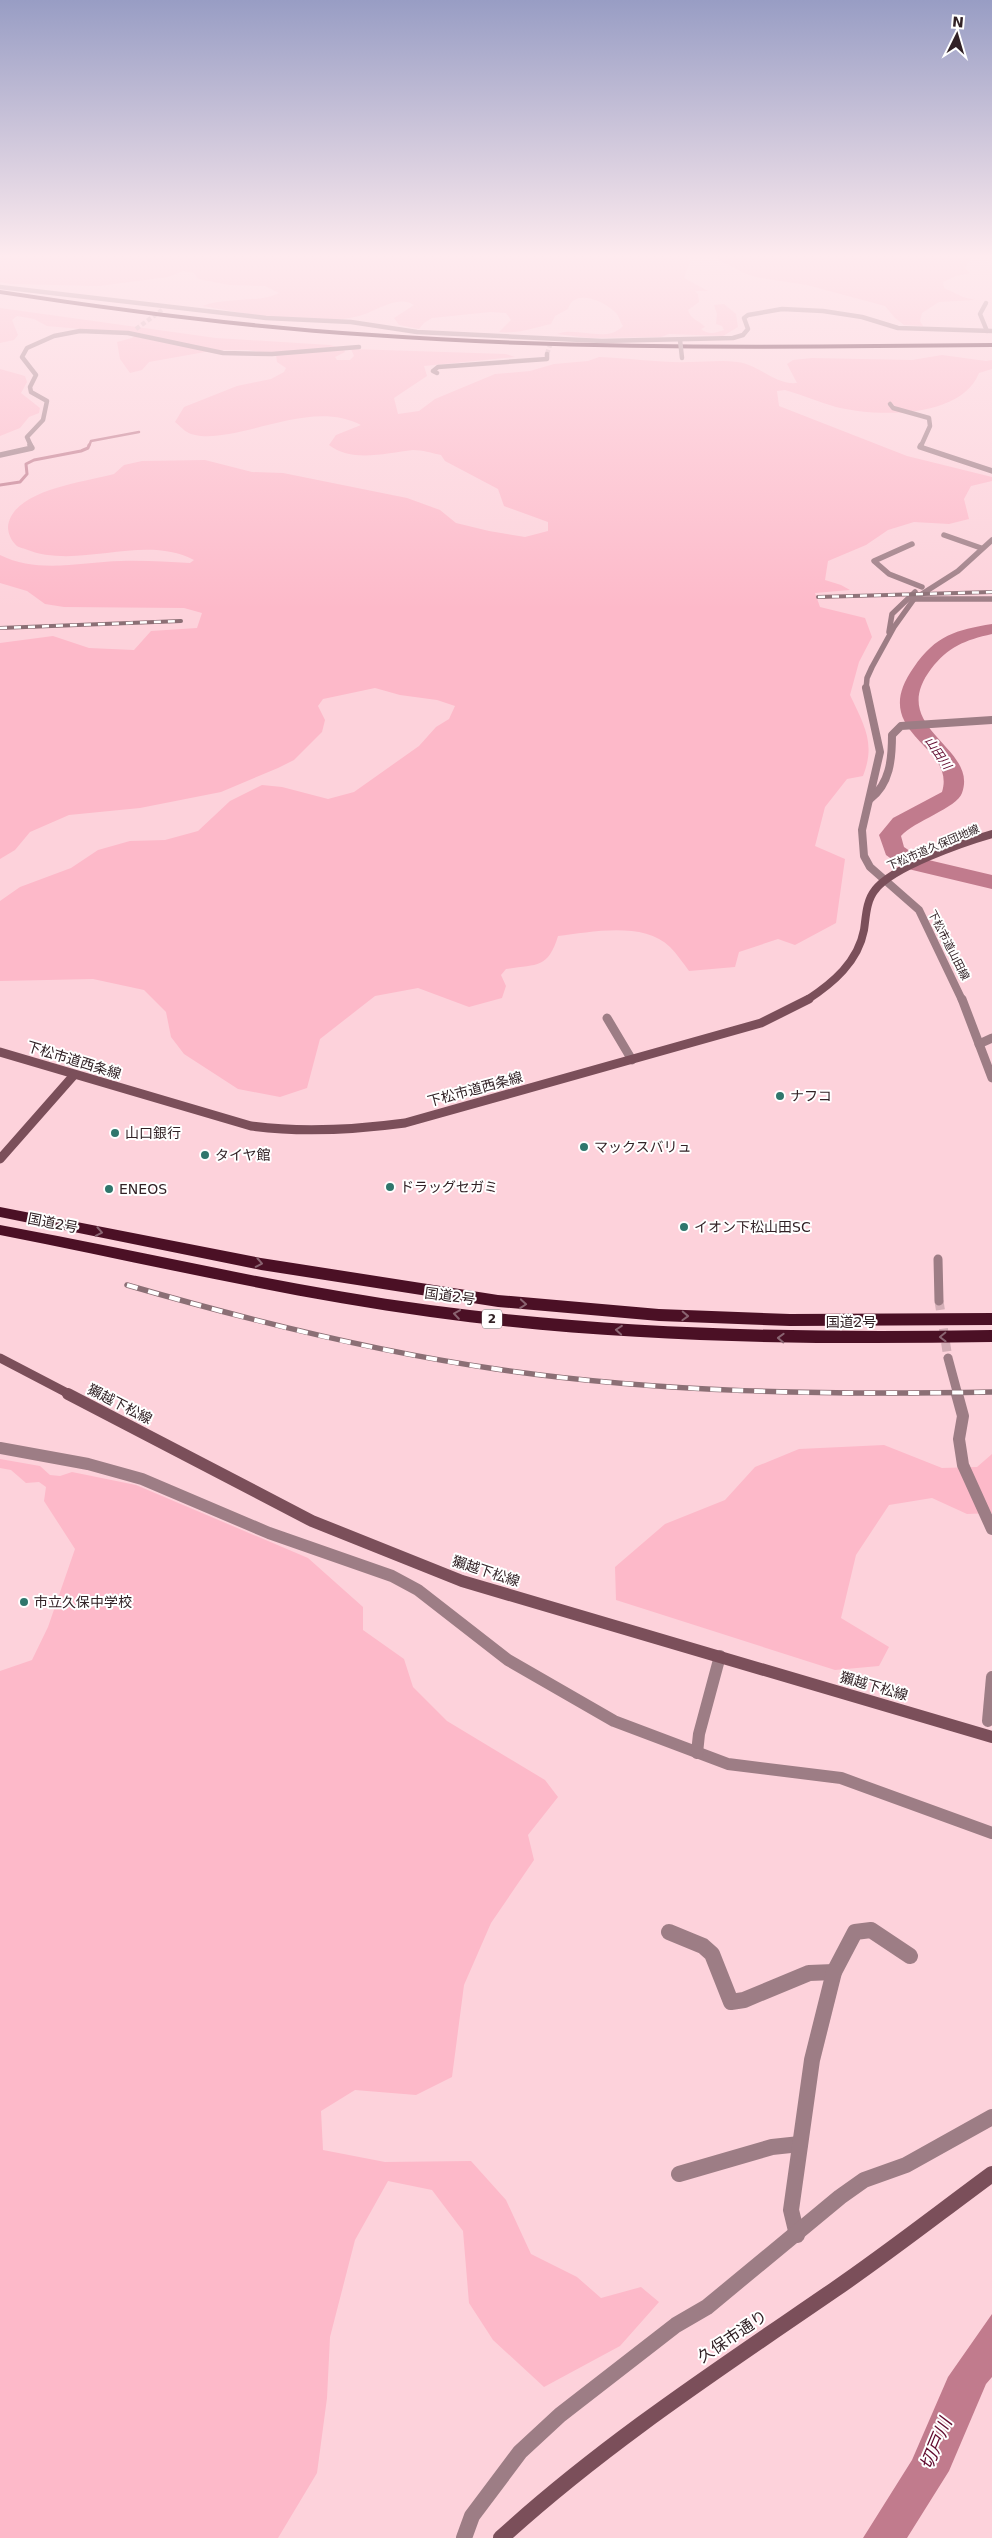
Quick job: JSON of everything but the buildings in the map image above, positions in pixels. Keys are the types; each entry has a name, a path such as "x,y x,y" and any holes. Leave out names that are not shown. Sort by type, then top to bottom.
{"highway":[{"name":"国道2号","path":"0,1212 260,1264 498,1302 659,1315 790,1320 992,1319"},
{"name":"国道2号","path":"0,1230 350,1299 492,1318 667,1334 794,1338 992,1336"}],"street":[{"path":"0,455 32,448 27,437 39,425 46,411 48,400 31,392 30,387 36,375 34,372"},
{"path":"890,404 893,408 929,418 930,426 919,444 920,447 992,471"},
{"path":"944,535 989,545"},
{"path":"912,544 906,549 892,552 874,561 877,568 884,572 922,587"},
{"path":"891,635 889,626 896,607 961,559 976,558 989,545"},
{"name":"下松市道山田線","path":"989,545 971,558 965,565 913,599 899,618 871,667 865,682 879,743 880,759 861,832 861,848 865,861 883,881 918,910 927,931 956,983 992,1078"},
{"path":"913,599 992,599"},
{"path":"870,800 879,794 883,788 892,750 892,735 901,726 992,720"},
{"name":"下松市道久保団地線","path":"883,881 952,848 992,834"},
{"name":"下松市道西条線","path":"0,1052 251,1126 283,1131 327,1132 361,1130 404,1123 761,1023 799,1006 823,991 840,976 852,959 862,939 868,901 883,881"},
{"path":"607,1018 632,1060"},
{"path":"979,1044 992,1038"},
{"path":"0,1159 74,1075"},
{"path":"938,1258 939,1301"},
{"name":"獺越下松線","path":"0,1358 312,1521 384,1552 462,1581 992,1737"},
{"path":"948,1358 963,1416 959,1439 963,1465 992,1529"},
{"path":"0,1448 88,1464 142,1479 270,1533 392,1576 418,1590 508,1660 551,1686 614,1721 697,1754 728,1764 841,1778 992,1833"},
{"path":"697,1754 699,1734 720,1656"},
{"path":"988,1721 992,1677"},
{"path":"797,2235 791,2210 800,2144 818,2032 834,1972 855,1932 871,1930 910,1956"},
{"path":"670,1932 703,1946 712,1954 730,2002 744,2000 809,1973 834,1972"},
{"path":"464,2538 472,2516 520,2452 560,2415 676,2325 707,2307 797,2235 840,2196 864,2180 906,2165 992,2117"},
{"path":"679,2174 772,2147 800,2144"},
{"name":"久保市通り","path":"501,2538 533,2507 605,2449 726,2362 814,2304 992,2174"}],"shaded area":[{"path":"0,372 12,372 25,376 27,382 21,393 40,408 39,413 29,417 20,428 0,436"},
{"path":"283,372 426,372 427,376 394,398 398,414 419,411 435,399 495,374 513,372 764,372 781,381 797,383 791,372 981,372 969,388 955,399 936,407 916,411 894,413 853,410 836,407 785,390 777,391 779,406 907,456 992,477 992,481 971,486 964,499 969,519 949,524 914,522 888,530 866,545 828,561 825,580 850,590 815,593 820,607 865,618 872,637 859,662 850,695 867,734 867,764 863,776 847,779 825,807 815,846 845,859 836,923 795,945 778,939 739,952 735,967 689,971 670,947 659,939 646,934 617,930 558,936 554,947 545,960 533,965 506,969 501,975 506,986 502,998 469,1007 418,988 375,996 320,1039 307,1088 280,1097 238,1089 184,1054 171,1037 166,1012 144,990 93,979 0,981 0,901 20,887 71,868 98,850 130,841 165,840 198,831 230,801 262,785 282,787 328,799 354,792 419,746 436,727 449,719 455,706 437,700 400,695 375,688 323,699 318,706 325,720 322,732 294,760 278,768 221,792 140,808 69,815 30,832 15,850 0,859 0,643 53,636 89,648 134,650 151,631 197,628 202,613 184,608 64,607 45,604 27,591 0,583 0,555 14,561 44,566 130,561 190,563 194,560 174,553 153,550 67,556 46,555 21,548 12,540 8,527 12,514 22,504 35,496 51,490 114,474 124,465 142,461 205,460 252,472 283,473 407,498 440,510 456,523 489,531 525,537 548,531 548,522 504,506 498,489 445,461 441,455 413,450 370,455 348,454 338,451 329,445 336,435 361,425 345,419 312,417 295,419 229,434 210,436 191,434 175,422 184,407 237,386 271,379"},
{"path":"884,1445 942,1468 977,1467 992,1454 992,1513 967,1514 932,1498 889,1505 856,1555 841,1618 889,1647 879,1666 835,1670 616,1600 615,1567 665,1524 725,1500 755,1467 799,1449"},
{"path":"0,1459 40,1466 50,1475 60,1476 72,1472 136,1485 308,1558 363,1607 363,1630 404,1659 413,1687 447,1721 545,1780 558,1797 528,1835 534,1860 491,1923 464,1985 452,2077 416,2095 355,2090 321,2111 323,2150 385,2162 471,2161 506,2200 531,2254 577,2277 601,2298 641,2287 659,2302 620,2346 544,2387 493,2340 469,2303 463,2231 432,2190 388,2181 355,2240 330,2337 327,2398 317,2473 278,2538 0,2538 0,1671 32,1660 48,1627 75,1549 44,1501 46,1487 39,1482 26,1483 11,1470 0,1468"}],"water":[{"name":"切戸川","path":"992,2314 992,2377 986,2384 949,2471 907,2538 863,2538 912,2460 948,2377"}],"waterway":[{"path":"89,446 91,441 139,432"},
{"path":"0,485 20,482 27,474 26,464 34,460 81,451 88,448 89,445"},
{"name":"山田川","path":"992,629 960,636 944,644 930,658 909,692 910,712 945,760 952,772 955,784 951,795 901,823 890,835 894,850 912,863 992,882"}],"tunnel":[{"path":"939,1301 948,1358"}],"railway":[{"path":"818,597 992,592"},
{"path":"0,628 181,621"},
{"path":"127,1285 264,1322 356,1344 449,1362 558,1377 681,1388 743,1391 992,1392"}],"place":[{"name":"ナフコ","path":"780,1096"},
{"name":"山口銀行","path":"115,1133"},
{"name":"マックスバリュ","path":"584,1147"},
{"name":"タイヤ館","path":"205,1155"},
{"name":"ドラッグセガミ","path":"390,1187"},
{"name":"ENEOS","path":"109,1189"},
{"name":"イオン下松山田SC","path":"684,1227"},
{"name":"市立久保中学校","path":"24,1602"}]}
